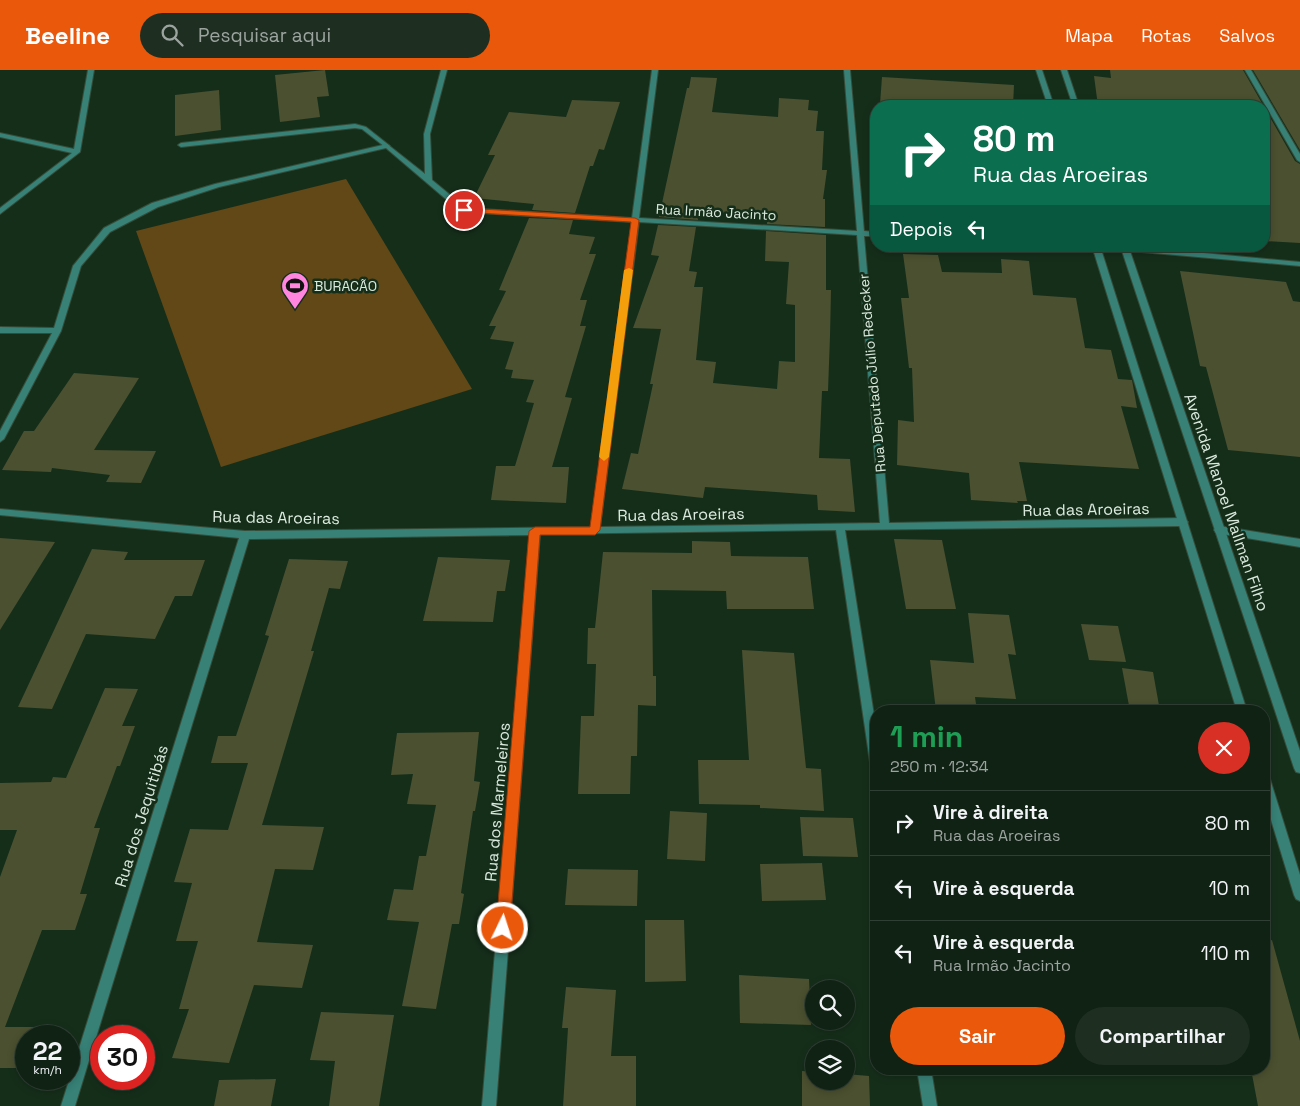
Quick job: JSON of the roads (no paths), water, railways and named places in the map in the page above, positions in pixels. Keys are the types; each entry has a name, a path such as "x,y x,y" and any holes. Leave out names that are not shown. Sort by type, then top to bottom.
{"street":[{"path":"0,212 76,152 91,70"},
{"path":"428,181 427,134 444,70"},
{"path":"595,530 655,70"},
{"name":"Rua Deputado Júlio Redecker","path":"847,70 885,527"},
{"path":"1039,70 1049,100"},
{"path":"1064,70 1074,100"},
{"path":"1248,70 1265,100"},
{"path":"1270,108 1300,160"},
{"path":"180,145 354,126 364,128 428,181"},
{"path":"0,135 76,152"},
{"path":"0,439 57,331 77,266 107,230 155,205 217,185 387,146"},
{"name":"Rua Irmão Jacinto","path":"428,181 464,210 870,234"},
{"path":"1097,252 1240,705"},
{"name":"Avenida Manoel Mallman Filho","path":"1126,252 1218,530 1300,768"},
{"path":"1176,252 1300,264"},
{"path":"0,330 57,331"},
{"name":"Rua das Aroeiras","path":"0,512 245,535 1183,522"},
{"path":"840,527 870,723"},
{"path":"1218,530 1300,543"},
{"name":"Rua dos Marmeleiros","path":"489,1106 535,531"},
{"name":"Rua dos Jequitibás","path":"68,1106 245,535"},
{"path":"1270,798 1300,895"},
{"path":"925,1075 930,1106"}],"place":[{"name":"BURACÃO","path":"295,310"}]}
